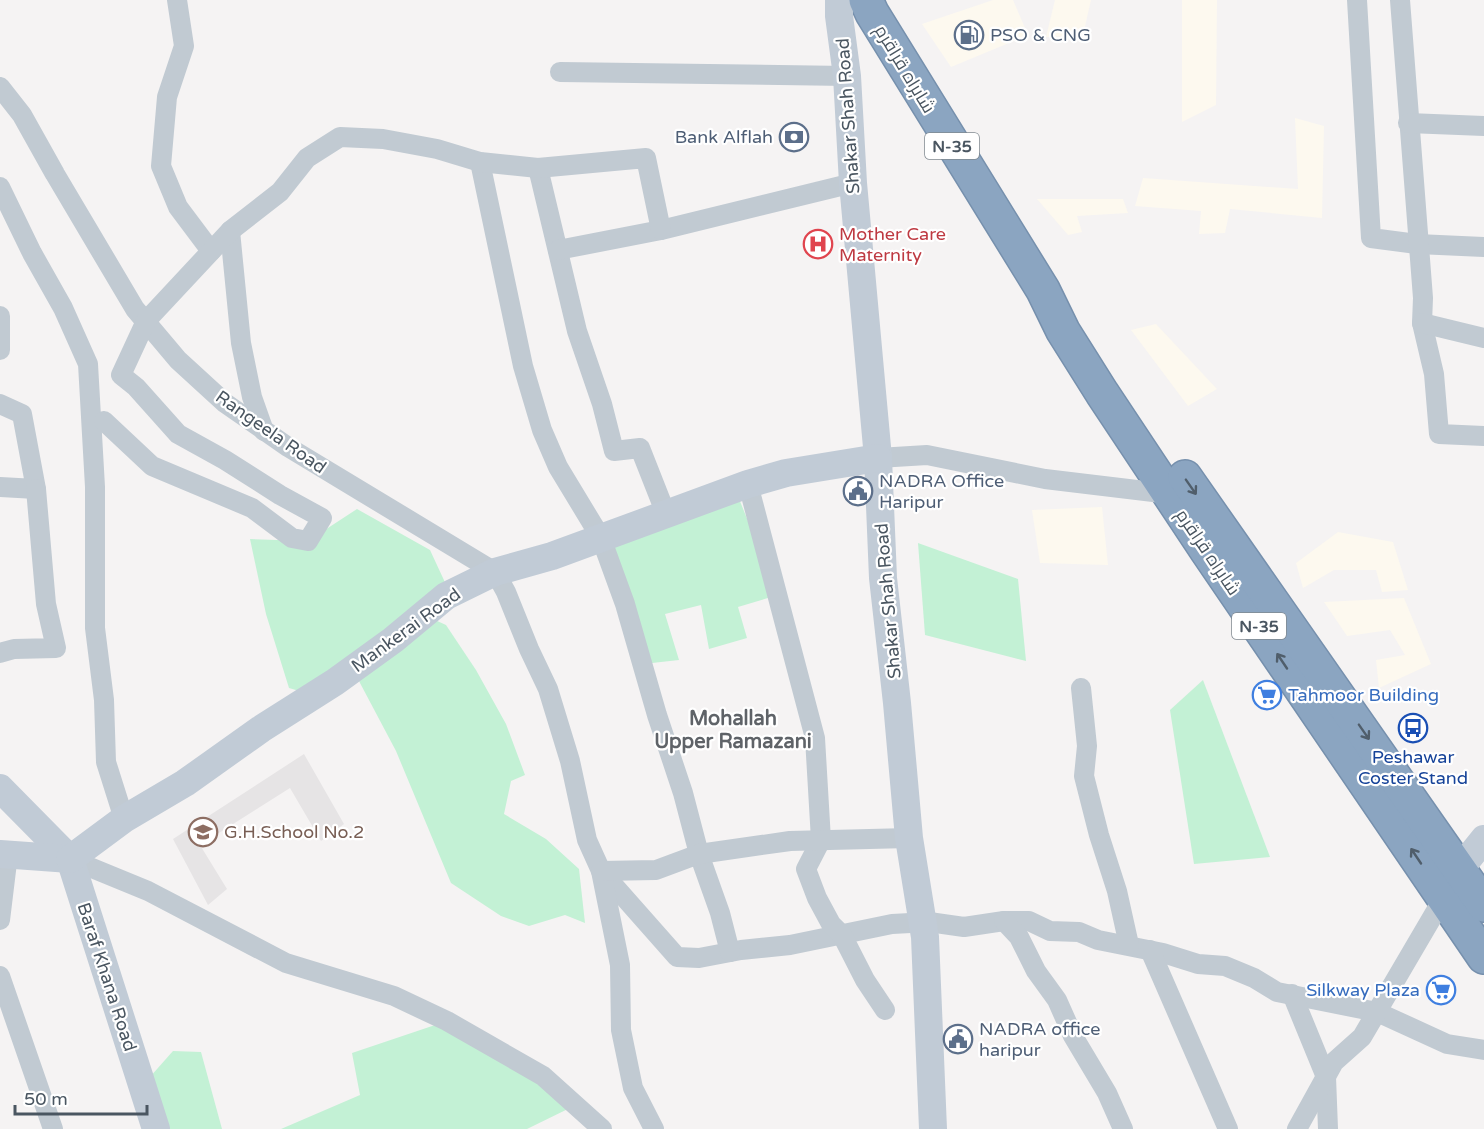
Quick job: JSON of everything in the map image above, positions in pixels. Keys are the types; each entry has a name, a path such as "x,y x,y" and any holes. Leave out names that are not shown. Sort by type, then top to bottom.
{"highway":[{"name":"شاہراہ قراقرم","path":"866,0 872,14 936,120 1043,290 1063,331 1170,494 1451,884 1484,905"},
{"name":"شاہراہ قراقرم","path":"1043,290 1076,320 1451,884 1484,957"}],"street":[{"path":"177,0 184,46 167,97 161,166 178,207 211,251"},
{"name":"Shakar Shah Road","path":"839,0 878,458 883,578 909,838 925,937 933,1129"},
{"path":"1357,0 1371,238 1417,244 1484,247"},
{"path":"1400,0 1417,244 1423,298 1422,323 1434,374 1439,434 1484,436"},
{"path":"560,72 847,76"},
{"name":"Rangeela Road","path":"0,87 22,115 135,309 178,360 225,403 264,431 495,572"},
{"path":"1408,123 1484,126"},
{"path":"104,421 152,466 252,508 292,538 308,541 322,518 280,495 225,459 178,434 136,387 121,375 146,321 230,231 280,192 307,158 340,137 383,139 437,148 480,162 538,168 646,158 661,230"},
{"path":"480,162 523,366 542,430 558,467 602,538 626,604 657,715 683,793 699,854 720,914 730,952"},
{"path":"538,168 577,331 602,404 614,451 640,448 666,514"},
{"path":"558,250 661,230 853,183"},
{"path":"0,187 32,253 63,308 88,364 95,487 95,628 104,700 106,762 124,819"},
{"path":"230,231 241,343 252,397 264,431"},
{"path":"0,316 0,350"},
{"path":"1422,323 1484,338"},
{"path":"0,404 22,414 36,489 46,604 56,648 14,649 0,653"},
{"path":"878,458 927,455 1045,479 1170,494"},
{"name":"Mankerai Road","path":"70,859 124,819 185,783 261,729 335,682 393,640 446,596 495,572 552,556 748,484 786,472 878,458"},
{"path":"748,484 815,738 821,840 807,869 817,898 831,924 842,935 865,980 885,1010"},
{"path":"0,487 36,489"},
{"path":"495,572 548,689 570,761 587,840 601,871 608,916 620,965 621,1030 633,1088 654,1129"},
{"path":"1081,688 1087,746 1084,776 1099,835 1118,891 1129,945"},
{"path":"0,788 70,859"},
{"path":"601,871 656,870 699,854 790,841 909,838"},
{"path":"1297,1129 1334,1062 1362,1036 1451,884 1484,839"},
{"path":"0,920 4,854 70,859 148,891 286,963 393,996 447,1021 543,1076 602,1129"},
{"name":"Baraf Khana Road","path":"70,859 156,1129"},
{"path":"601,871 677,957 699,958 790,945 892,924 922,922 964,927 1004,921 1029,921 1050,931 1079,932 1098,940 1150,950 1198,964 1225,966 1254,978 1277,992 1377,1012 1447,1044 1484,1050"},
{"path":"1004,921 1019,937 1036,971 1057,1000 1073,1036 1107,1093 1124,1129"},
{"path":"1150,950 1228,1129"},
{"path":"0,976 53,1129"},
{"path":"1292,994 1326,1077 1328,1129"}],"shaded area":[{"path":"993,0 1013,0 1028,35 951,67 922,24"},
{"path":"1055,0 1091,0 1083,35 1046,37"},
{"path":"1182,0 1217,0 1216,105 1182,122"},
{"path":"1295,118 1324,126 1322,218 1230,209 1225,233 1199,234 1201,211 1135,206 1143,178 1298,189"},
{"path":"1037,199 1123,199 1128,213 1077,216 1082,232 1068,235"},
{"path":"1156,324 1217,389 1188,406 1131,330"},
{"path":"1102,507 1108,565 1040,563 1032,510"},
{"path":"1338,532 1393,542 1408,590 1382,592 1376,570 1334,570 1303,588 1296,563"},
{"path":"1404,598 1431,664 1379,688 1376,660 1405,655 1390,630 1347,636 1324,602"},
{"name":"G.H.School No.2","path":"304,754 344,824 321,841 290,788 200,845 227,889 208,905 173,839"}],"green space":[{"path":"735,489 778,595 738,607 747,638 709,649 701,605 665,614 679,660 643,664 601,538"},
{"path":"357,509 430,550 449,591 424,615 446,625 476,670 506,724 525,775 511,781 504,814 546,839 579,869 585,923 565,915 529,926 501,916 451,883 396,751 354,668 313,695 289,688 266,614 250,539 308,541"},
{"path":"918,543 1018,579 1026,661 925,635"},
{"path":"1203,680 1270,857 1194,864 1170,710"},
{"path":"447,1021 576,1105 527,1129 281,1129 360,1095 352,1053"},
{"path":"173,1051 201,1052 222,1129 156,1129 142,1086"}],"place":[{"name":"PSO & CNG","path":"969,35"},
{"name":"Bank Alflah","path":"794,137"},
{"name":"Mother Care Maternity","path":"818,244"},
{"name":"NADRA Office Haripur","path":"858,491"},
{"name":"Tahmoor Building","path":"1267,695"},
{"name":"Peshawar Coster Stand","path":"1413,728"},
{"name":"G.H.School No.2","path":"203,832"},
{"name":"Silkway Plaza","path":"1441,990"},
{"name":"NADRA office haripur","path":"958,1039"}],"district":[{"name":"Mohallah Upper Ramazani","path":"733,730"}]}
